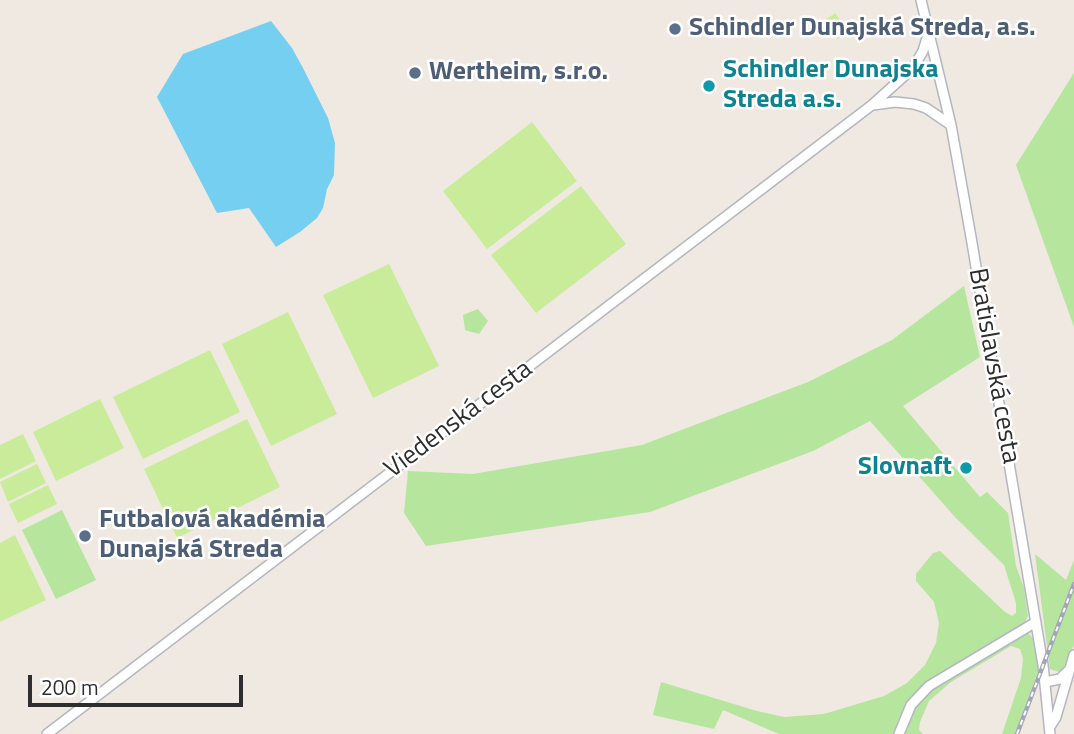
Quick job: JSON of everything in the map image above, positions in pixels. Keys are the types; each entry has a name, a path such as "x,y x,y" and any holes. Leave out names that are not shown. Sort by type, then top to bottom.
{"street":[{"name":"Bratislavská cesta","path":"921,0 951,125 1036,622 1050,730"},
{"name":"Viedenská cesta","path":"47,734 872,105 914,68 929,31"},
{"path":"872,105 895,102 914,104 926,108 951,125"},
{"path":"899,734 911,705 929,686 1036,622"},
{"path":"1050,730 1074,655"},
{"path":"1045,682 1060,679 1070,669"}],"green space":[{"path":"835,13 849,31 838,39 824,21"},
{"path":"1074,73 1074,327 1016,165"},
{"path":"532,122 577,181 487,249 443,191"},
{"path":"581,186 626,244 536,313 491,255"},
{"path":"389,264 439,366 373,398 323,295"},
{"path":"964,286 980,357 903,406 980,497 987,492 1008,513 1016,566 1024,588 1028,616 1025,622 917,692 906,706 895,734 779,734 723,710 714,729 653,715 661,682 784,717 824,714 884,696 907,683 925,665 936,643 939,623 934,602 916,581 916,574 933,553 940,551 1005,612 1012,616 1016,613 1016,603 1004,565 955,517 870,421 813,451 650,512 426,546 404,513 408,471 473,474 642,445 808,382 892,340"},
{"path":"478,309 488,321 479,334 465,330 463,315"},
{"path":"288,312 337,414 271,446 222,344"},
{"path":"210,350 240,412 143,459 113,397"},
{"path":"100,399 124,448 56,481 33,432"},
{"path":"247,419 280,487 177,538 144,469"},
{"path":"23,434 36,461 0,479 0,445"},
{"path":"37,464 46,483 8,502 0,482"},
{"path":"48,485 57,504 18,523 9,504"},
{"path":"62,510 96,580 56,599 22,530"},
{"path":"15,535 46,600 0,622 0,543"},
{"path":"1035,554 1066,580 1074,560 1074,645 1059,672 1050,669"},
{"path":"1021,633 1028,633 1034,639 1039,669 1015,734 1002,734 1021,678 1023,659 1020,649 1011,646 951,682 929,701 920,722 919,730 923,734 903,734 918,702 932,688"}],"water":[{"path":"271,21 292,48 303,68 328,118 335,143 334,175 327,189 323,208 317,218 276,247 249,208 217,213 157,97 183,54"}],"railway":[{"path":"1017,734 1074,584"}],"place":[{"name":"Schindler Dunajská Streda, a.s.","path":"675,29"},
{"name":"Wertheim, s.r.o.","path":"415,73"},
{"name":"Schindler Dunajska Streda a.s.","path":"709,86"},
{"name":"Slovnaft","path":"966,468"},
{"name":"Futbalová akadémia Dunajská Streda","path":"85,536"}]}
